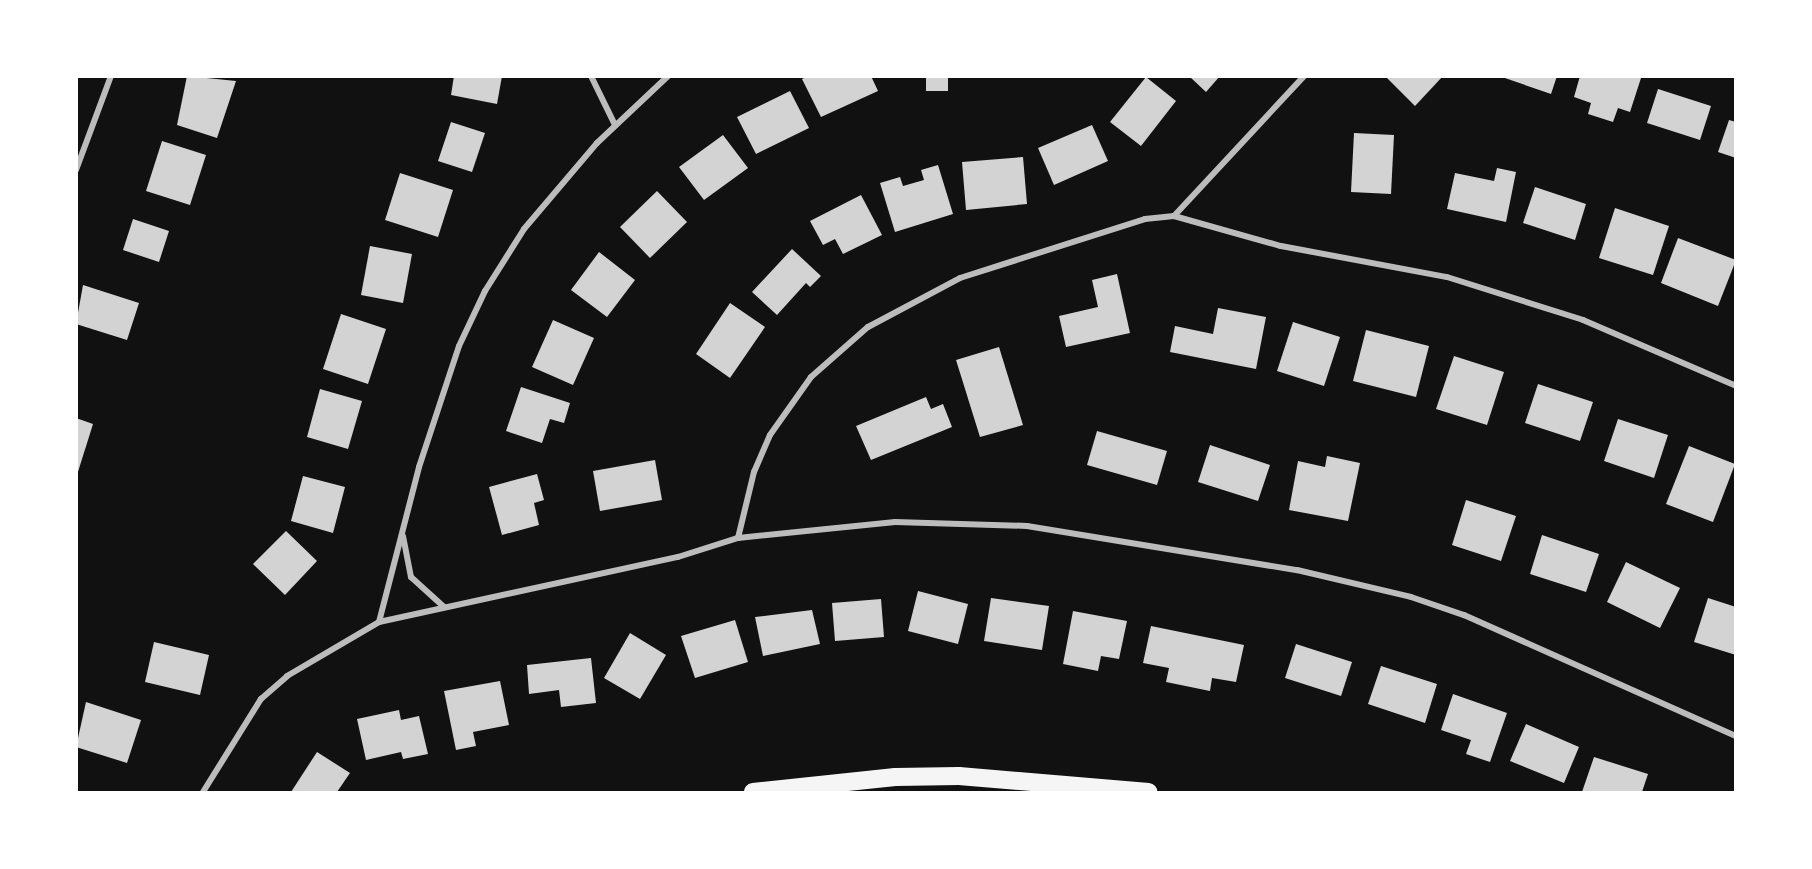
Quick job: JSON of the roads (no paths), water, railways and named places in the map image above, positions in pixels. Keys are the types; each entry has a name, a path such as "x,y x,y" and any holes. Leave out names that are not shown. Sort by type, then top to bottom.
{"highway":[{"path":"753,792 875,778 959,776 1148,792"}],"street":[{"path":"76,170 111,76"},
{"path":"591,76 615,125"},
{"path":"379,622 402,532 459,346 485,291 524,229 615,125 668,76"},
{"path":"1174,216 1304,76"},
{"path":"738,538 754,472 770,435 811,377 868,327 960,278 1145,219 1174,216 1281,246 1447,277 1583,320 1736,386"},
{"path":"203,792 261,699 286,676 379,622 678,557 738,538 864,524 976,521 1297,570 1464,615 1736,736"},
{"path":"402,532 411,577 444,608"}]}
